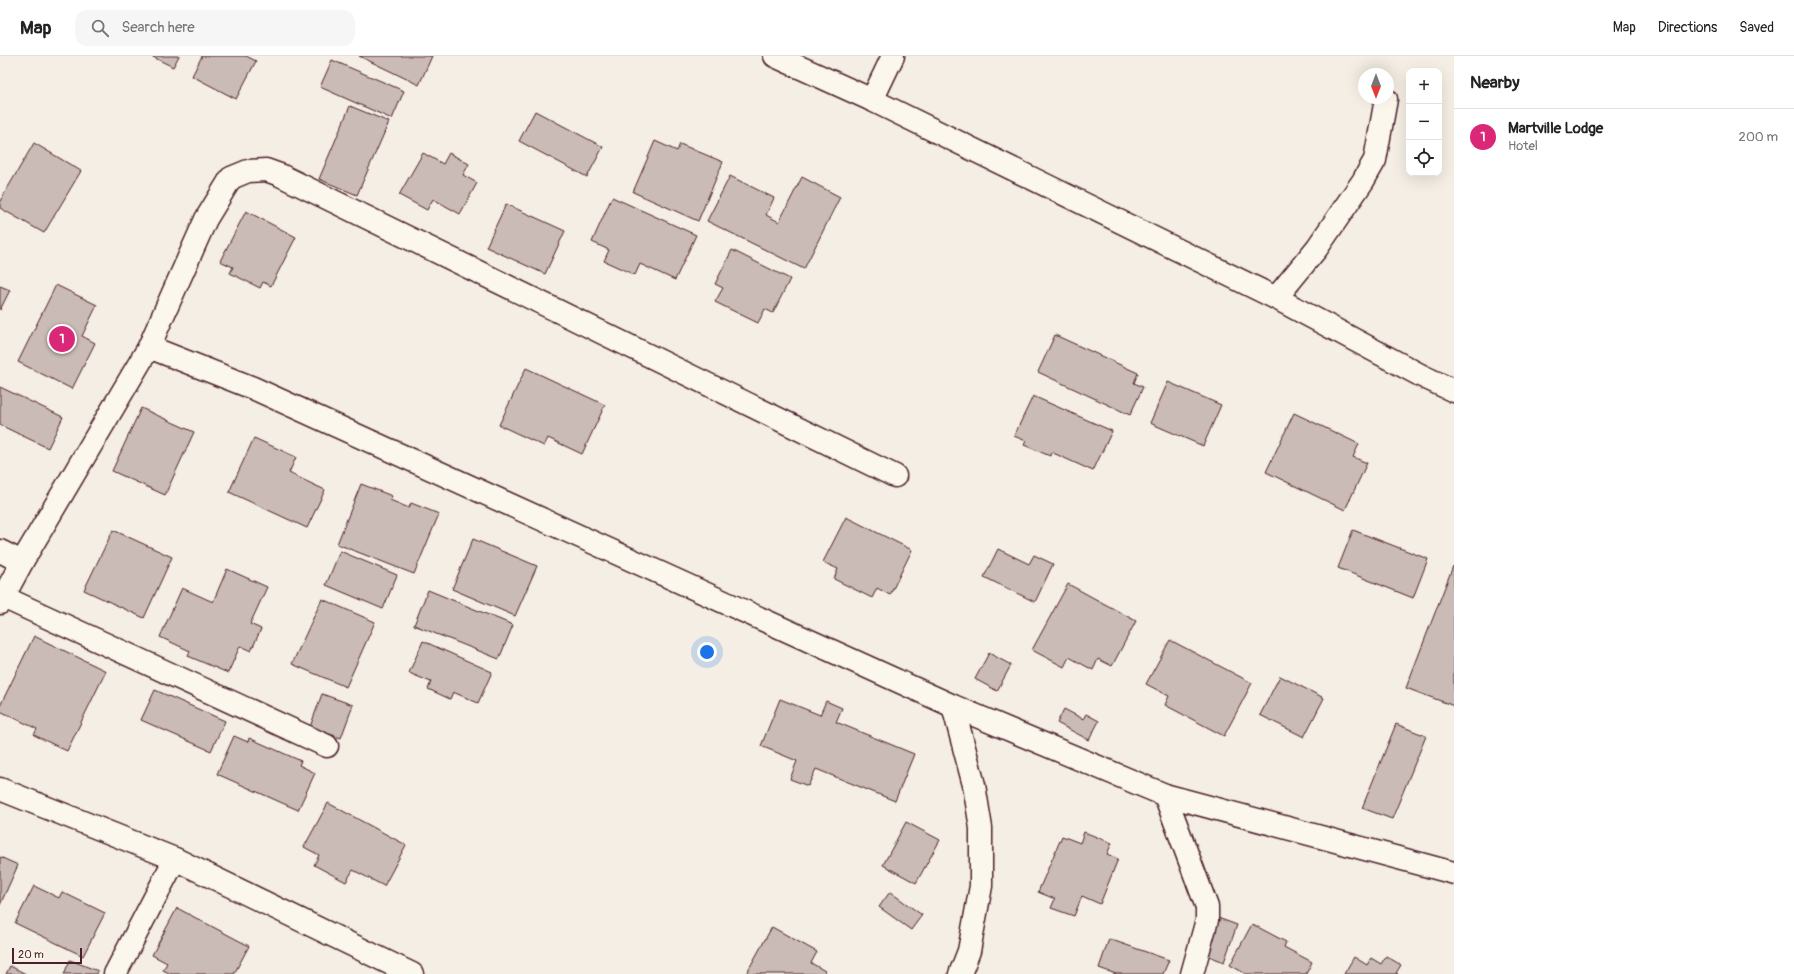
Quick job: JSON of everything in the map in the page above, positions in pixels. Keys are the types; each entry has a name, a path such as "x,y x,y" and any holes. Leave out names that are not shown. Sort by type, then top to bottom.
{"street":[{"path":"775,56 872,100 1276,298 1422,376 1454,391"},
{"path":"872,100 893,56"},
{"path":"1276,298 1316,248 1363,181 1375,160 1385,104"},
{"path":"326,746 1,600 149,347 206,219 231,178 248,170 266,170 331,200 895,476"},
{"path":"149,347 252,388 953,706 1165,795 1454,873"},
{"path":"0,551 22,562"},
{"path":"953,706 974,785 981,828 981,886 969,951 960,974"},
{"path":"0,789 175,859 388,969 412,974"},
{"path":"1165,795 1207,907 1207,920 1192,974"},
{"path":"115,974 175,859"}],"building":[{"path":"151,56 179,56 173,67"},
{"path":"202,56 246,56 256,61 236,99 192,76"},
{"path":"359,56 432,56 419,85"},
{"path":"332,60 404,91 392,119 320,87"},
{"path":"350,106 389,122 357,195 319,179"},
{"path":"535,111 603,147 587,177 519,141"},
{"path":"655,141 677,151 680,144 723,162 698,221 633,192"},
{"path":"34,143 81,171 44,233 0,208 0,201"},
{"path":"423,153 443,164 449,153 469,164 463,175 477,183 460,214 433,199 427,210 399,195"},
{"path":"730,176 774,198 766,215 779,222 802,177 840,197 804,269 707,221"},
{"path":"612,197 696,235 675,280 640,264 635,275 604,261 609,250 592,242"},
{"path":"506,204 565,231 545,274 486,247"},
{"path":"246,211 296,237 271,286 263,282 260,288 230,273 233,267 220,261"},
{"path":"732,250 790,279 773,313 765,309 758,323 715,302 723,288 715,284"},
{"path":"56,285 97,305 82,336 95,343 72,389 18,362"},
{"path":"0,286 10,290 0,310"},
{"path":"1055,335 1138,373 1134,383 1143,387 1130,415 1038,372"},
{"path":"526,368 605,405 582,454 548,438 544,446 499,425"},
{"path":"1168,382 1221,405 1203,446 1150,423"},
{"path":"0,387 63,417 48,448 0,425"},
{"path":"1033,396 1112,431 1093,471 1051,452 1050,456 1024,445 1026,441 1014,436"},
{"path":"141,408 194,432 165,495 112,471"},
{"path":"1294,413 1359,444 1353,457 1367,463 1345,510 1266,472"},
{"path":"254,438 296,457 289,473 325,490 307,528 229,492"},
{"path":"361,484 392,496 390,500 409,508 411,503 439,514 414,574 337,544"},
{"path":"846,517 912,550 890,595 877,588 872,598 834,579 838,569 823,562"},
{"path":"113,530 172,557 144,618 84,590"},
{"path":"1353,530 1428,559 1413,598 1338,568"},
{"path":"473,539 537,566 515,616 452,589"},
{"path":"998,549 1029,564 1034,555 1053,564 1035,602 984,577"},
{"path":"340,551 397,575 383,609 326,585"},
{"path":"1453,566 1454,567 1454,706 1406,688"},
{"path":"227,569 267,587 250,624 261,629 251,651 240,646 228,673 188,656 190,651 160,637 182,588 213,602"},
{"path":"1068,584 1136,621 1112,666 1098,659 1093,670 1069,657 1064,667 1032,650"},
{"path":"428,590 513,625 499,659 414,625"},
{"path":"322,599 375,622 346,687 292,664"},
{"path":"34,636 106,671 67,751 34,735 37,729 0,711 0,706"},
{"path":"1170,640 1252,683 1224,736 1165,705 1169,696 1146,684"},
{"path":"423,641 492,672 478,703 453,692 450,699 428,689 431,682 409,673"},
{"path":"989,653 1011,665 997,691 975,679"},
{"path":"1280,676 1324,698 1304,737 1260,715"},
{"path":"155,690 225,721 211,751 141,720"},
{"path":"322,694 353,705 341,738 310,727"},
{"path":"780,699 820,715 826,701 842,708 836,722 914,754 895,801 816,769 808,786 790,779 797,761 761,746"},
{"path":"1064,709 1083,719 1086,714 1099,721 1089,740 1057,723"},
{"path":"1396,724 1426,736 1392,819 1362,808"},
{"path":"234,736 248,742 249,738 301,761 299,765 315,773 298,810 217,774"},
{"path":"328,803 406,845 384,886 353,870 346,882 314,865 319,855 304,847"},
{"path":"906,822 940,840 916,883 883,865"},
{"path":"1084,832 1112,843 1107,854 1118,859 1100,904 1082,896 1074,916 1051,908 1055,899 1038,892 1062,836 1080,843"},
{"path":"0,857 18,865 0,905"},
{"path":"34,886 59,898 62,892 105,913 83,956 15,923"},
{"path":"890,892 922,915 911,930 879,907"},
{"path":"177,908 249,946 234,974 171,974 163,970 167,963 152,955"},
{"path":"1218,918 1237,925 1224,962 1204,954"},
{"path":"1252,924 1286,942 1284,947 1312,962 1306,974 1246,974 1230,965"},
{"path":"772,927 817,952 811,963 825,971 823,974 746,974"},
{"path":"1109,939 1169,960 1163,974 1116,974 1099,968"},
{"path":"1386,956 1401,965 1396,973 1398,974 1344,974 1354,957 1367,965 1371,958 1381,964"},
{"path":"70,960 98,971 97,974 64,974"},
{"path":"10,966 26,974 6,974"}],"place":[{"name":"Martville Lodge","path":"62,339"}]}
